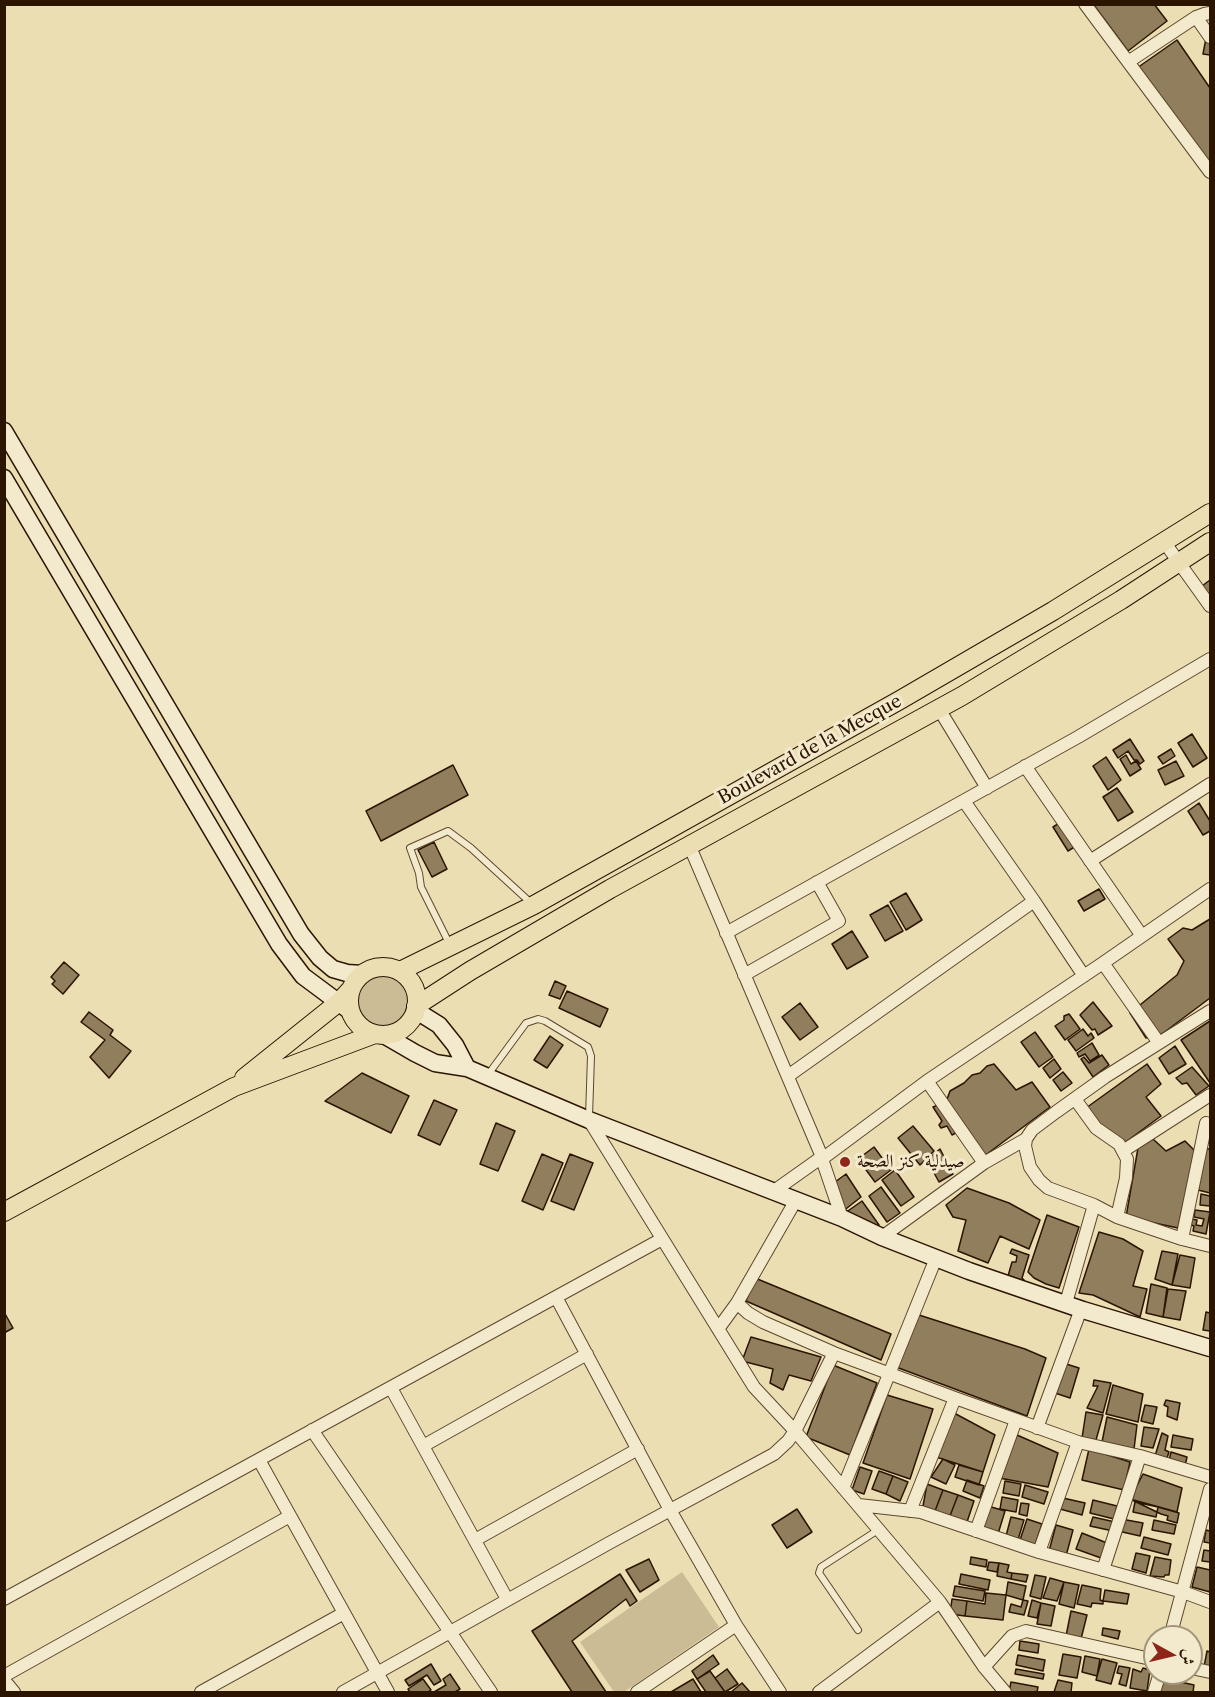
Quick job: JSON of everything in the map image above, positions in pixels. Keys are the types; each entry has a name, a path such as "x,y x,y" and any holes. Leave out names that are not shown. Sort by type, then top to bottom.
{"main road":[{"name":"Boulevard de la Mecque","path":"400,971 534,905 910,694 1053,611 1210,513"},
{"name":"Boulevard de la Mecque","path":"234,1087 380,1034 394,1033 403,1028 411,1020 416,1008 470,971 610,889 939,709 1121,600 1210,542"},
{"path":"4,1212 234,1087 346,1001 355,981 370,969 380,966 400,971 413,986 416,1008"},
{"path":"346,1001 356,1021 363,1029 380,1034"}],"street":[{"path":"1085,4 1210,172"},
{"path":"1128,62 1203,12 1210,37"},
{"path":"4,431 9,449 301,934 320,958 333,969 362,974"},
{"path":"4,478 279,944 303,976 346,1001"},
{"path":"1165,543 1210,606"},
{"path":"726,933 987,788 1210,659"},
{"path":"939,709 987,788"},
{"path":"1025,766 1142,936"},
{"path":"1090,861 1210,784"},
{"path":"964,801 1084,976"},
{"path":"690,847 822,1158 842,1218"},
{"path":"744,975 839,921 818,882"},
{"path":"774,1191 927,1081 1210,889"},
{"path":"788,1076 1034,901"},
{"path":"1103,963 1159,1043"},
{"path":"416,1008 440,1025 467,1068"},
{"path":"882,1237 984,1163 1026,1139 1037,1126 1105,1077 1210,1011"},
{"path":"380,1034 435,1063 467,1068 589,1120 842,1218 882,1237 969,1271 1210,1348"},
{"path":"927,1081 984,1163"},
{"path":"1123,1151 1210,1095"},
{"path":"1075,1099 1096,1128 1119,1144 1127,1159 1117,1217"},
{"path":"1182,1239 1208,1124 1198,1103"},
{"path":"589,1120 754,1387 795,1431 940,1602 984,1667 1005,1692"},
{"path":"1026,1139 1025,1146 1030,1167 1048,1188 1094,1205 1117,1217 1210,1246"},
{"path":"717,1329 737,1303 796,1200"},
{"path":"1036,1428 1074,1306 1094,1205"},
{"path":"4,1599 662,1239"},
{"path":"843,1488 936,1257"},
{"path":"556,1297 670,1510 736,1625 780,1692"},
{"path":"737,1303 763,1322 834,1353 1036,1428 1078,1442 1140,1456 1210,1477"},
{"path":"343,1692 507,1599 774,1454 795,1431 834,1353"},
{"path":"423,1446 587,1354"},
{"path":"391,1388 507,1599"},
{"path":"910,1511 955,1398"},
{"path":"976,1531 1016,1420"},
{"path":"312,1430 491,1692"},
{"path":"1039,1552 1078,1442"},
{"path":"475,1540 638,1449"},
{"path":"1103,1570 1140,1456"},
{"path":"259,1460 388,1692"},
{"path":"1173,1625 1210,1489"},
{"path":"859,1505 921,1512 1039,1552 1183,1592 1210,1602"},
{"path":"14,1692 4,1678 290,1516"},
{"path":"819,1692 940,1602"},
{"path":"201,1692 344,1613"},
{"path":"637,1692 736,1625"},
{"path":"984,1667 1012,1636 1026,1631 1143,1656"}],"lane":[{"path":"451,946 421,887 419,873 410,848 448,831 471,848 534,905"},
{"path":"486,1076 526,1023 538,1019 545,1021 588,1047 591,1056 589,1120"},
{"path":"858,1630 819,1573 821,1567 878,1530"}],"shaded area":[{"path":"375,971 387,971 402,979 410,994 410,1006 402,1021 387,1029 375,1029 360,1021 352,1006 352,994 360,979"},
{"path":"682,1572 719,1627 624,1692 614,1692 580,1642"}],"building":[{"path":"1093,4 1154,4 1167,21 1128,51"},
{"path":"1207,33 1210,33 1210,55 1203,54"},
{"path":"1177,40 1210,88 1210,173 1137,68"},
{"path":"1210,580 1210,598 1202,586"},
{"path":"1192,734 1207,758 1193,767 1178,743"},
{"path":"1130,739 1144,761 1140,764 1128,751 1118,758 1113,750"},
{"path":"1171,749 1175,756 1163,764 1158,757"},
{"path":"1126,755 1131,764 1136,761 1141,769 1130,776 1120,759"},
{"path":"1106,757 1121,780 1108,790 1093,766"},
{"path":"1176,761 1184,776 1165,785 1158,770"},
{"path":"453,765 468,795 381,841 366,811"},
{"path":"1117,788 1133,812 1118,821 1103,797"},
{"path":"1199,803 1210,821 1210,831 1203,835 1188,811"},
{"path":"1061,822 1076,846 1068,851 1053,827"},
{"path":"434,842 447,869 432,877 418,850"},
{"path":"1099,889 1105,899 1084,911 1078,901"},
{"path":"906,893 922,920 906,930 890,902"},
{"path":"888,905 903,931 885,941 870,915"},
{"path":"1210,919 1210,998 1162,1034 1146,1038 1130,1013 1177,975 1184,961 1168,939 1183,928 1192,930"},
{"path":"852,931 868,957 847,969 832,944"},
{"path":"64,962 79,975 63,994 52,984 55,981 51,977"},
{"path":"555,981 566,986 560,999 549,995"},
{"path":"567,991 608,1009 600,1027 559,1008"},
{"path":"1093,1002 1112,1026 1098,1035 1080,1015"},
{"path":"800,1003 818,1027 800,1040 782,1017"},
{"path":"89,1012 113,1030 110,1035 131,1051 109,1078 90,1057 105,1040 81,1022"},
{"path":"1069,1014 1080,1029 1065,1040 1055,1026"},
{"path":"1210,1021 1210,1083 1181,1040"},
{"path":"1083,1029 1088,1036 1091,1033 1094,1038 1076,1051 1068,1040"},
{"path":"1035,1032 1053,1057 1039,1067 1021,1042"},
{"path":"550,1036 563,1045 547,1068 534,1060"},
{"path":"1092,1043 1099,1055 1090,1061 1085,1054 1079,1057 1077,1053"},
{"path":"1175,1046 1186,1064 1169,1074 1159,1058"},
{"path":"1102,1055 1109,1065 1093,1077 1081,1059 1084,1057 1089,1063"},
{"path":"1054,1059 1061,1069 1050,1078 1043,1068"},
{"path":"994,1064 1016,1090 1032,1082 1050,1107 983,1157 961,1130 952,1135 947,1126 941,1128 939,1125 942,1121 933,1107 946,1102 950,1091 972,1075"},
{"path":"1147,1064 1161,1084 1146,1097 1161,1116 1123,1144 1100,1128 1086,1108"},
{"path":"1192,1067 1209,1086 1196,1095 1187,1083 1182,1084 1176,1078"},
{"path":"1063,1072 1072,1083 1061,1091 1053,1080"},
{"path":"362,1073 409,1096 391,1133 325,1101"},
{"path":"434,1100 457,1110 440,1145 418,1135"},
{"path":"496,1123 515,1131 498,1171 480,1164"},
{"path":"913,1126 934,1151 920,1165 898,1138"},
{"path":"1153,1139 1166,1151 1185,1141 1195,1151 1178,1228 1126,1217 1138,1148"},
{"path":"874,1147 891,1170 875,1182 858,1159"},
{"path":"940,1149 953,1174 939,1182 927,1160"},
{"path":"1206,1149 1210,1149 1210,1193 1198,1190"},
{"path":"542,1154 563,1163 543,1210 522,1201"},
{"path":"570,1154 593,1163 574,1210 551,1201"},
{"path":"895,1170 914,1197 901,1206 882,1180"},
{"path":"846,1174 861,1197 842,1212 835,1182"},
{"path":"881,1187 900,1213 887,1222 869,1196"},
{"path":"967,1188 1009,1203 1040,1220 1029,1249 1000,1236 988,1263 958,1251 966,1220 953,1217 946,1205"},
{"path":"1201,1194 1210,1196 1210,1206 1200,1205"},
{"path":"862,1201 879,1225 874,1230 845,1213"},
{"path":"1195,1210 1210,1212 1206,1234 1193,1231 1192,1219 1197,1220 1196,1225 1202,1226 1204,1219 1194,1217"},
{"path":"1047,1215 1079,1227 1059,1288 1034,1278 1028,1272"},
{"path":"1099,1232 1123,1239 1143,1251 1133,1286 1147,1289 1140,1317 1093,1295 1079,1293"},
{"path":"1012,1249 1029,1255 1022,1282 1008,1276 1012,1262 1016,1262 1017,1256 1010,1253"},
{"path":"1162,1251 1178,1254 1172,1285 1155,1279"},
{"path":"1180,1255 1195,1258 1190,1288 1172,1285"},
{"path":"755,1278 891,1334 881,1360 746,1301"},
{"path":"1151,1284 1167,1288 1163,1317 1146,1313"},
{"path":"1168,1289 1186,1291 1180,1320 1163,1317"},
{"path":"4,1312 13,1328 4,1333"},
{"path":"1206,1312 1210,1313 1210,1331 1203,1330"},
{"path":"919,1315 1046,1358 1027,1416 896,1367"},
{"path":"751,1337 821,1357 811,1381 789,1375 783,1390 770,1383 773,1369 742,1361"},
{"path":"1063,1363 1079,1368 1070,1398 1055,1393"},
{"path":"833,1365 877,1383 850,1455 806,1437"},
{"path":"1094,1380 1111,1383 1103,1413 1087,1408 1098,1386 1093,1386"},
{"path":"1113,1385 1143,1394 1138,1422 1106,1414"},
{"path":"887,1395 933,1409 910,1479 863,1463"},
{"path":"1166,1400 1180,1403 1177,1420 1167,1416 1168,1407 1164,1405"},
{"path":"1145,1405 1157,1407 1153,1424 1141,1421"},
{"path":"1086,1412 1103,1415 1096,1440 1082,1438"},
{"path":"954,1413 995,1435 983,1472 936,1457"},
{"path":"1107,1417 1137,1425 1134,1449 1102,1442"},
{"path":"1144,1427 1159,1429 1153,1448 1141,1446"},
{"path":"1162,1433 1168,1436 1165,1450 1169,1452 1167,1458 1155,1456"},
{"path":"1017,1435 1058,1453 1048,1487 999,1478"},
{"path":"1173,1435 1193,1439 1191,1450 1171,1447"},
{"path":"1089,1449 1130,1462 1124,1490 1082,1480"},
{"path":"1171,1452 1187,1457 1185,1466 1169,1461"},
{"path":"943,1459 955,1465 946,1484 931,1477"},
{"path":"959,1465 983,1472 979,1485 955,1477"},
{"path":"860,1467 872,1471 864,1494 852,1490"},
{"path":"879,1471 893,1476 886,1494 872,1489"},
{"path":"1143,1474 1182,1488 1177,1512 1130,1499"},
{"path":"893,1476 908,1482 900,1501 886,1494"},
{"path":"967,1480 984,1486 980,1498 963,1491"},
{"path":"1005,1481 1021,1484 1019,1496 1003,1493"},
{"path":"927,1484 943,1490 935,1511 923,1506"},
{"path":"1025,1485 1048,1492 1044,1504 1022,1497"},
{"path":"943,1490 958,1495 950,1516 935,1511"},
{"path":"958,1495 974,1501 967,1522 950,1516"},
{"path":"1002,1497 1018,1500 1016,1512 1000,1509"},
{"path":"1063,1498 1085,1503 1082,1515 1060,1509"},
{"path":"1130,1499 1179,1513 1177,1523 1167,1520 1168,1516"},
{"path":"1093,1500 1117,1506 1114,1519 1090,1513"},
{"path":"1135,1502 1158,1507 1156,1517 1133,1512"},
{"path":"1021,1503 1029,1504 1027,1516 1019,1514"},
{"path":"988,1506 1005,1511 998,1534 981,1529"},
{"path":"797,1509 812,1532 787,1548 772,1525"},
{"path":"1011,1517 1024,1520 1017,1543 1006,1536"},
{"path":"1093,1517 1115,1522 1113,1531 1090,1526"},
{"path":"1027,1519 1042,1524 1035,1545 1020,1540"},
{"path":"1121,1519 1143,1523 1140,1536 1118,1531"},
{"path":"1154,1520 1176,1525 1174,1534 1152,1530"},
{"path":"1056,1525 1073,1530 1066,1556 1049,1551"},
{"path":"1206,1530 1210,1531 1210,1543 1204,1542"},
{"path":"1082,1533 1107,1543 1101,1558 1076,1549"},
{"path":"1144,1537 1171,1544 1168,1555 1141,1548"},
{"path":"1204,1550 1210,1551 1210,1562 1202,1561"},
{"path":"1136,1553 1150,1556 1146,1573 1132,1569"},
{"path":"971,1557 987,1560 986,1567 970,1564"},
{"path":"1155,1557 1171,1560 1169,1575 1150,1576"},
{"path":"649,1559 659,1580 640,1592 626,1570"},
{"path":"989,1562 999,1563 997,1572 987,1570"},
{"path":"999,1563 1009,1565 1007,1572 1012,1573 1011,1579 997,1576"},
{"path":"1197,1567 1210,1570 1210,1592 1192,1587"},
{"path":"1012,1573 1028,1575 1026,1582 1011,1579"},
{"path":"620,1574 637,1601 630,1606 626,1599 572,1641 606,1692 572,1692 532,1631"},
{"path":"961,1574 990,1580 988,1590 959,1584"},
{"path":"1035,1575 1046,1577 1041,1599 1030,1596"},
{"path":"1050,1578 1064,1582 1057,1601 1043,1598"},
{"path":"1008,1582 1026,1586 1023,1600 1006,1595"},
{"path":"1064,1582 1079,1585 1074,1608 1059,1604"},
{"path":"1082,1585 1101,1589 1100,1600 1103,1604 1092,1603 1091,1607 1077,1604"},
{"path":"955,1586 985,1591 983,1601 953,1596"},
{"path":"1105,1590 1129,1594 1127,1604 1103,1601"},
{"path":"986,1593 1006,1595 1003,1620 965,1616 967,1601 985,1604"},
{"path":"952,1599 967,1601 965,1616 950,1614"},
{"path":"1023,1600 1028,1601 1024,1615 1009,1612 1011,1604 1021,1607"},
{"path":"1032,1600 1041,1603 1037,1618 1028,1616"},
{"path":"1041,1603 1055,1606 1051,1626 1037,1624"},
{"path":"1071,1611 1087,1615 1081,1639 1066,1636"},
{"path":"1103,1628 1120,1631 1118,1639 1102,1635"},
{"path":"1020,1641 1039,1644 1038,1653 1019,1650"},
{"path":"1207,1651 1210,1652 1210,1668 1204,1667"},
{"path":"1063,1654 1081,1657 1077,1678 1059,1675"},
{"path":"713,1655 719,1664 697,1679 692,1671"},
{"path":"1018,1655 1045,1660 1043,1671 1016,1665"},
{"path":"1085,1656 1100,1659 1097,1676 1082,1672"},
{"path":"1102,1659 1117,1663 1111,1684 1096,1680"},
{"path":"431,1664 441,1681 434,1685 427,1675 409,1686 405,1680"},
{"path":"1119,1666 1130,1668 1126,1686 1119,1684 1122,1674 1117,1673"},
{"path":"1143,1668 1143,1685 1148,1685 1147,1691 1130,1688 1133,1669 1141,1672"},
{"path":"727,1669 738,1684 725,1692 715,1678"},
{"path":"1016,1669 1044,1674 1043,1679 1015,1674"},
{"path":"710,1671 725,1692 706,1692 697,1679"},
{"path":"450,1674 460,1689 455,1692 434,1692 446,1685 443,1679"},
{"path":"423,1679 431,1690 410,1692 408,1689"},
{"path":"693,1679 701,1692 671,1692"},
{"path":"1058,1680 1072,1683 1071,1692 1054,1692"},
{"path":"1011,1682 1038,1687 1037,1692 1009,1692"},
{"path":"742,1683 750,1692 731,1692"},
{"path":"1161,1685 1194,1685 1193,1692 1159,1692"}],"place":[{"name":"صيدلية كنز الصحة","path":"845,1162"}]}
